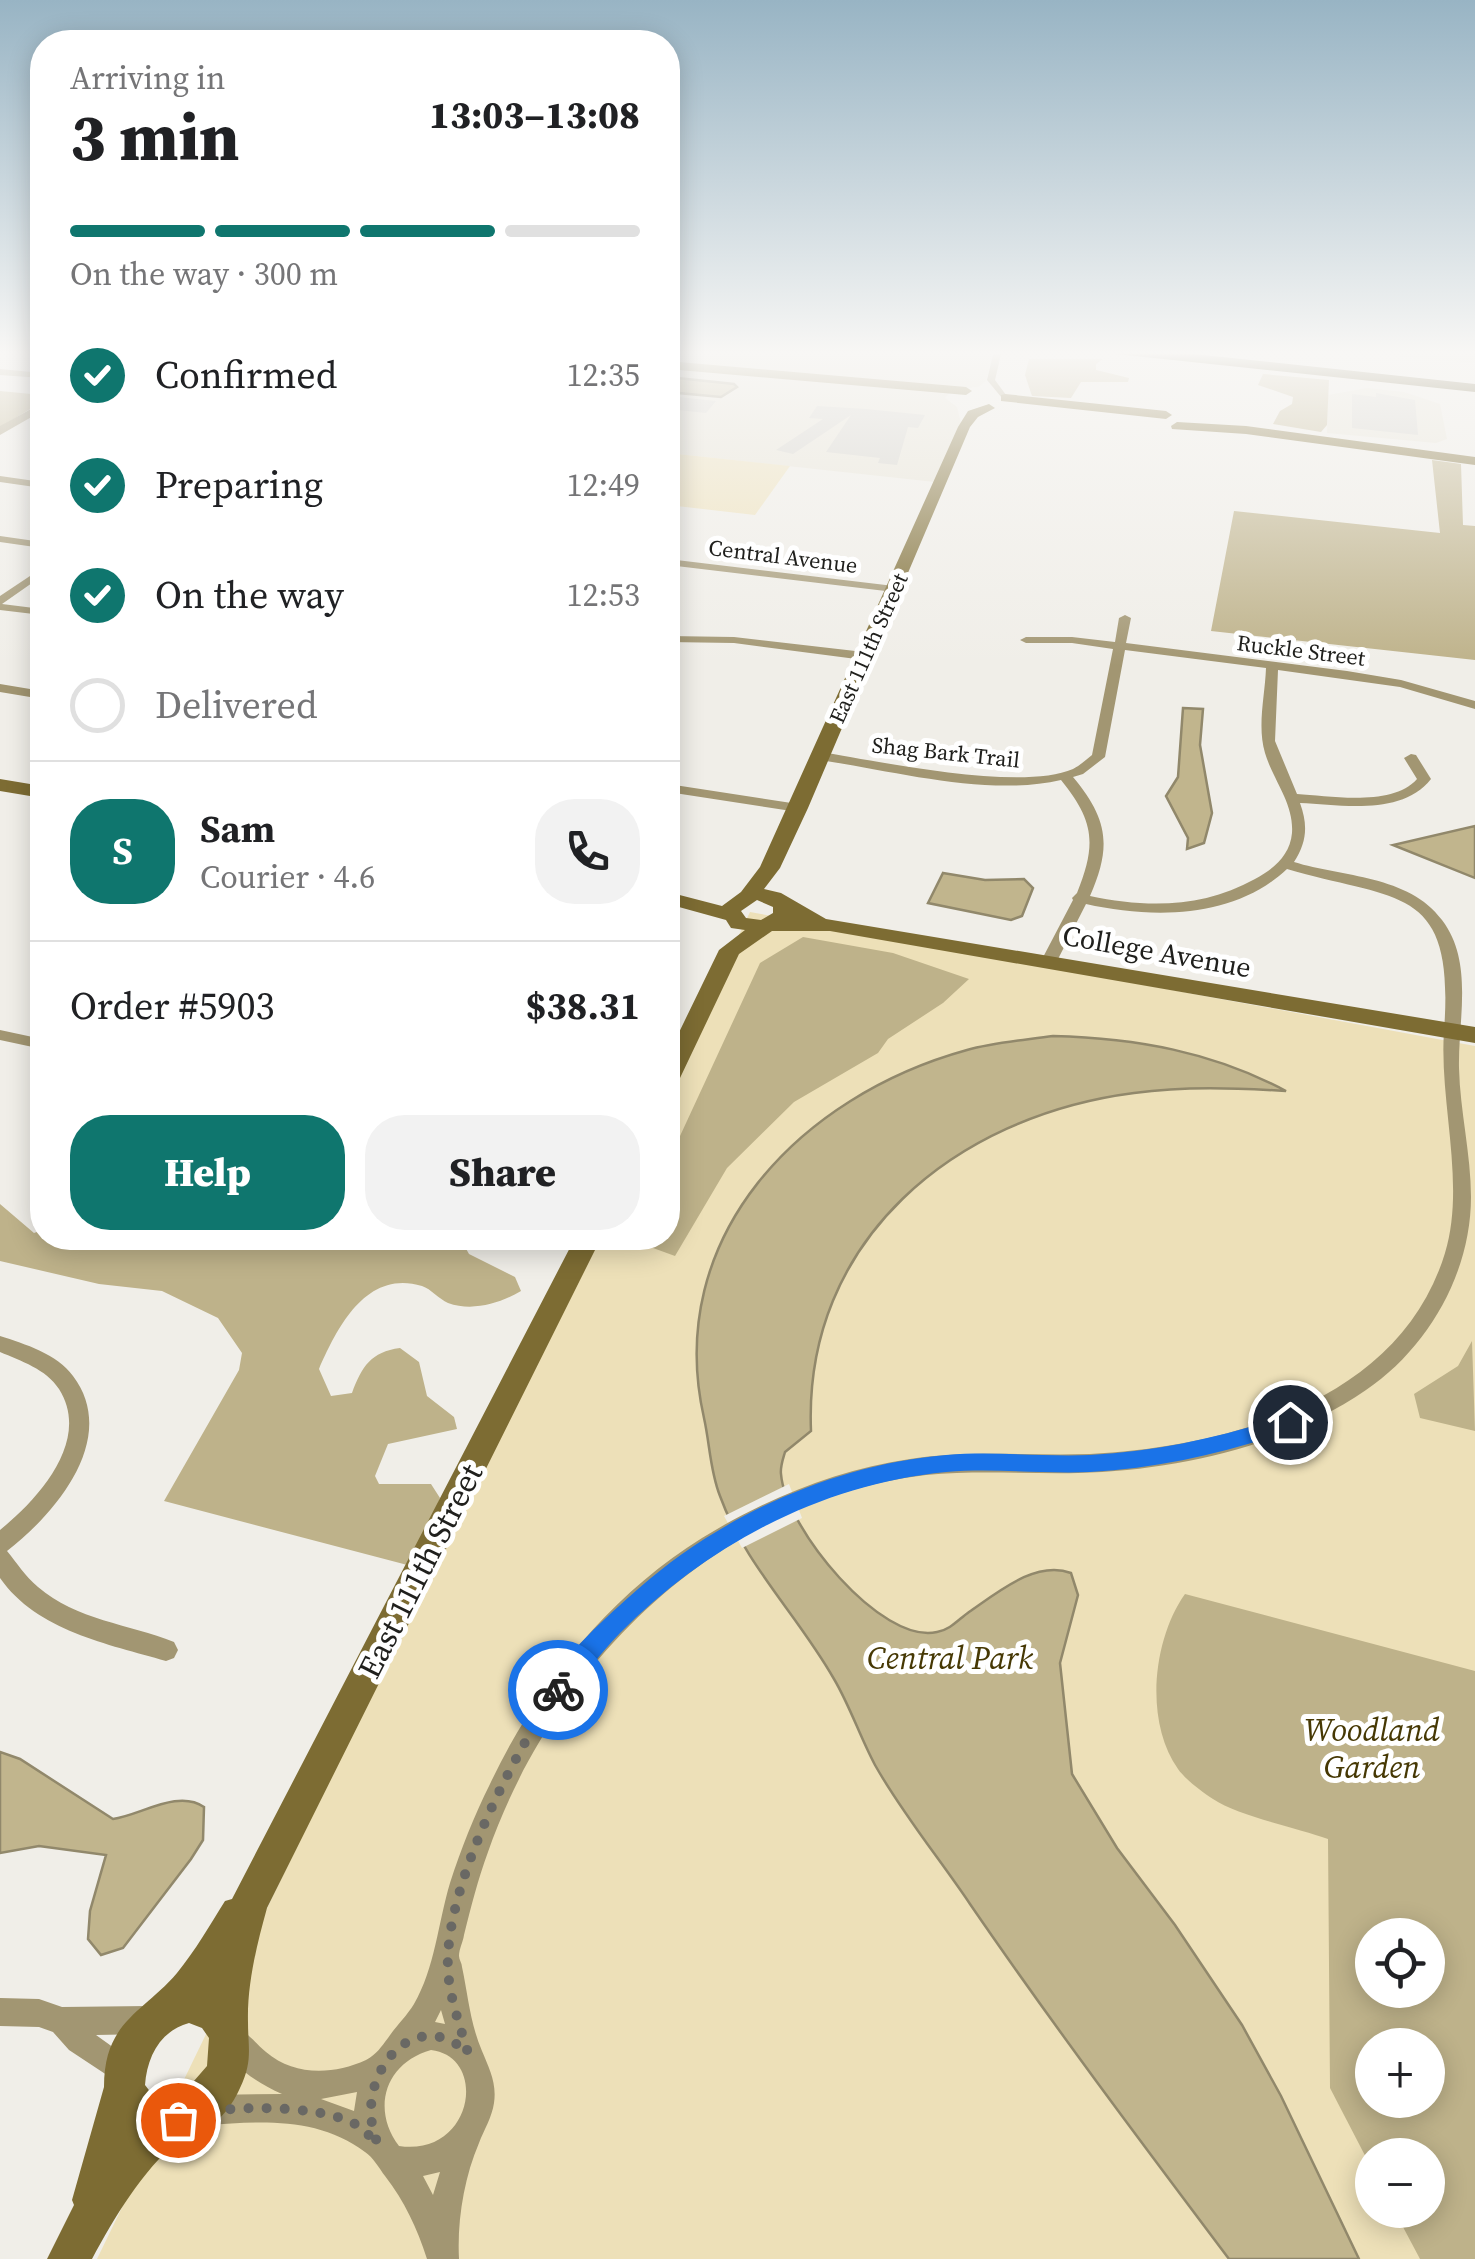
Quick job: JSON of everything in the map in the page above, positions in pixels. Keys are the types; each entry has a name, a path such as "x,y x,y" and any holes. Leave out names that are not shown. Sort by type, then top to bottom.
{"main road":[{"name":"East 111th Street","path":"739,907 770,868 951,455"},
{"path":"0,785 30,790"},
{"path":"770,868 775,915"},
{"path":"680,899 739,907 766,895 775,915"},
{"path":"739,907 746,926 775,915"},
{"path":"680,1053 730,950 739,907"},
{"path":"730,950 775,915"},
{"name":"College Avenue","path":"775,915 1464,1033"},
{"name":"East 111th Street","path":"162,2014 192,1986 249,1904 582,1250"},
{"name":"East 111th Street","path":"228,2030 236,1949 249,1904"},
{"path":"68,2259 90,2215 143,2145 224,2078 230,2059 228,2030 218,2012 204,2005 162,2014 131,2048 90,2215"},
{"path":"125,2080 131,2104 143,2116 182,2116"}],"street":[{"path":"0,479 30,483"},
{"path":"0,539 30,543"},
{"name":"Central Avenue","path":"680,563 894,589"},
{"path":"0,604 30,580"},
{"path":"0,604 30,610"},
{"path":"1048,963 1098,860 1101,838 1096,816 1068,778 1085,771 1098,757 1125,618"},
{"path":"680,639 734,640 864,656"},
{"name":"Ruckle Street","path":"1026,640 1058,639 1401,684 1475,705"},
{"path":"1080,898 1149,910 1195,908 1236,896 1285,864 1299,832 1270,750 1272,666"},
{"path":"0,688 30,693"},
{"name":"Shag Bark Trail","path":"820,756 1018,781 1068,778"},
{"path":"1290,798 1379,800 1409,794 1419,789 1424,779 1412,758"},
{"path":"680,790 798,808"},
{"path":"442,2257 419,2198 370,2127 368,2106 387,2060 420,2024 448,1956 465,1880 485,1826 542,1715 610,1628 641,1598 703,1550 776,1510 842,1484 948,1464 1089,1464 1190,1452 1290,1422 1367,1377 1405,1342 1429,1311 1445,1282 1458,1241 1463,1192 1464,1033 1454,1006 1448,940 1430,912 1384,887 1285,864"},
{"path":"0,1035 30,1041"},
{"path":"0,1344 48,1362 67,1379 81,1415 67,1472 42,1507 0,1544"},
{"path":"0,1560 29,1598 52,1612 166,1650"},
{"path":"442,2257 449,2190 477,2112 480,2082 452,2001 448,1956"},
{"path":"0,2012 38,2013 62,2021 162,2014"},
{"path":"62,2021 125,2080"},
{"path":"228,2030 260,2070 294,2084 349,2082 418,2039 434,2036 454,2041 468,2053"},
{"path":"182,2116 256,2108 308,2112 356,2124 386,2152 415,2165 435,2161 455,2148 468,2132"}],"shaded area":[{"path":"690,455 947,455 935,482"},
{"path":"1183,708 1203,709 1200,745 1212,813 1204,843 1187,849 1188,838 1166,796 1178,777"},
{"path":"1475,826 1475,878 1393,845"},
{"path":"943,873 985,880 1024,879 1033,888 1022,916 1011,920 928,903"},
{"path":"1053,1036 1114,1040 1173,1050 1230,1066 1286,1091 1172,1089 1068,1106 1007,1129 951,1160 902,1199 862,1246 833,1301 815,1363 811,1431 785,1452 781,1474 799,1523 817,1551 864,1602 914,1631 946,1629 1005,1587 1031,1574 1058,1570 1071,1573 1078,1595 1060,1663 1072,1774 1117,1848 1242,2025 1281,2096 1359,2259 1229,2259 1065,2039 897,1800 875,1765 834,1679 743,1544 714,1477 697,1352 704,1291 725,1234 758,1183 800,1139 850,1101 906,1072 977,1047"},
{"path":"0,1752 20,1759 113,1819 171,1802 194,1802 204,1807 203,1840 123,1948 101,1955 88,1939 90,1911 106,1855 39,1846 0,1853"}],"green space":[{"path":"680,455 790,466 755,515 680,506"},
{"path":"1432,460 1461,464 1463,525 1475,526 1475,660 1211,631 1234,511 1440,533"},
{"name":"Central Park","path":"750,912 1475,1046 1475,2259 97,2259 586,1250 680,1250 680,1057"},
{"path":"803,937 893,953 969,979 943,1003 888,1039 878,1053 794,1102 727,1168 680,1248 680,1136 760,963"},
{"path":"0,1204 30,1230 30,1250 467,1250 515,1277 521,1291 496,1302 457,1306 422,1286 385,1286 356,1306 319,1369 331,1396 352,1393 369,1362 400,1348 419,1362 427,1396 454,1417 457,1429 388,1444 375,1476 379,1484 431,1484 440,1498 415,1567 164,1501 239,1370 242,1353 218,1318 162,1291 99,1284 0,1261"},
{"path":"1472,1341 1475,1431 1420,1418 1414,1394 1458,1366"},
{"name":"Woodland Garden","path":"1185,1594 1475,1671 1475,2259 1420,2259 1404,2228 1445,2228 1445,2138 1356,2138 1330,2088 1328,1839 1224,1805 1178,1769 1167,1750 1157,1704 1160,1656"}],"pier":[{"path":"789,1484 802,1518 742,1548 724,1516"}],"building":[{"path":"857,455 900,455 897,465 878,463 880,458"}],"way so far":[{"path":"178,2120 196,2111 256,2108 308,2112 356,2124 378,2144 370,2127 368,2106 379,2069 388,2058 410,2042 434,2036 454,2041 468,2053 452,2001 448,1956 454,1922 494,1803 558,1690"}],"route":[{"path":"558,1690 610,1628 675,1570 739,1528 817,1492 907,1468 1000,1461 1089,1464 1170,1456 1235,1442 1290,1422"}]}
